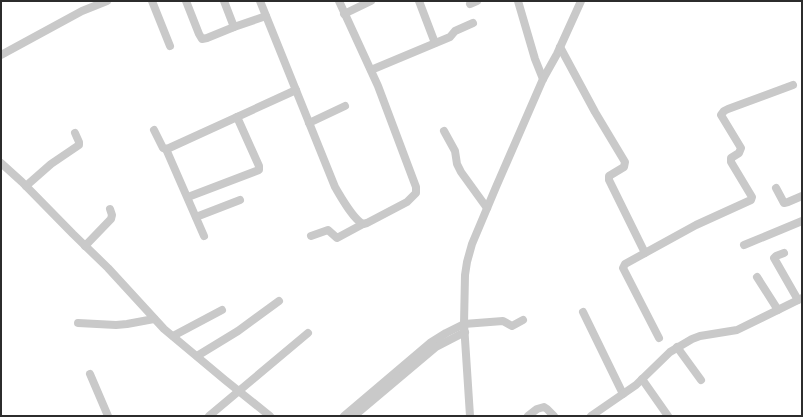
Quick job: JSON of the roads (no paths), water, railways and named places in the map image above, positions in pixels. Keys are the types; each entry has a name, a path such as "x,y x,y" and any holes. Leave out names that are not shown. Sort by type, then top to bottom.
{"street":[{"path":"1,55 82,11 107,1"},
{"path":"152,1 170,46"},
{"path":"186,1 202,39 266,16"},
{"path":"224,1 234,27"},
{"path":"260,1 340,196 356,219 363,224"},
{"path":"311,236 328,230 334,237 337,238 408,202 416,193 416,187 378,86 339,1"},
{"path":"344,14 371,1"},
{"path":"419,1 435,43"},
{"path":"518,1 535,59 543,79"},
{"path":"470,416 464,328 465,275 467,262 472,244 543,79 560,47 581,1"},
{"path":"371,70 450,37 455,31 473,23"},
{"path":"560,47 595,112 624,160 624,167 609,176 609,180 645,253"},
{"path":"659,338 623,268 626,264 696,225 751,200 752,197 731,162 731,158 739,153 741,148 722,114 724,111 793,85"},
{"path":"166,150 296,90"},
{"path":"309,123 345,106"},
{"path":"188,197 259,170 259,166 237,117"},
{"path":"154,130 163,148 166,150 204,236"},
{"path":"444,131 455,151 457,164 461,172 487,208"},
{"path":"26,186 51,164 79,145 80,142 76,133"},
{"path":"1,163 108,268 154,319 238,391 270,416"},
{"path":"776,188 784,202 788,202 802,196"},
{"path":"196,217 240,200"},
{"path":"85,246 111,219 112,215 110,209"},
{"path":"744,245 802,221"},
{"path":"591,416 642,379 677,347 700,336 737,330 800,299 774,258 784,253"},
{"path":"757,277 778,310"},
{"path":"197,356 238,330 279,301"},
{"path":"173,336 222,310"},
{"path":"583,312 623,394"},
{"path":"78,323 116,325 154,319"},
{"path":"354,416 439,336 464,328 503,321 512,326 523,320"},
{"path":"209,416 308,333"},
{"path":"677,347 701,380"},
{"path":"90,374 108,416"},
{"path":"642,379 668,416"},
{"path":"344,416 384,387"},
{"path":"528,416 537,409 544,407 554,416"}]}
